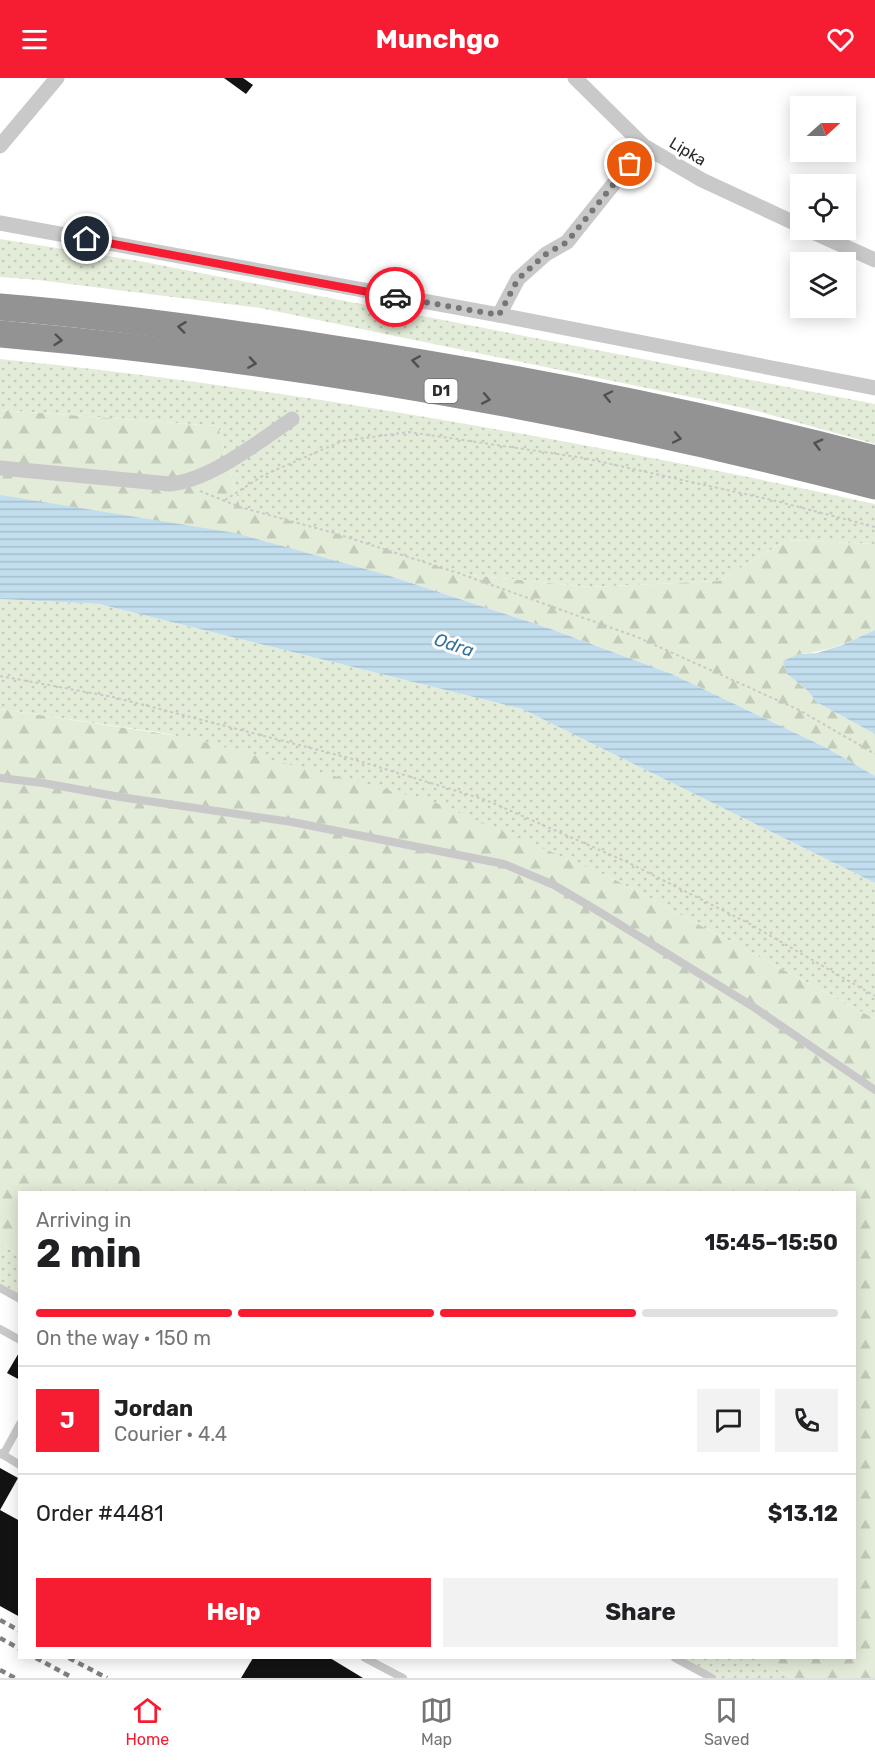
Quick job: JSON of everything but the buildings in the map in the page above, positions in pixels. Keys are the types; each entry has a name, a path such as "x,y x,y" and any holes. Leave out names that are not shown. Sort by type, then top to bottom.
{"highway":[{"name":"D1","path":"0,307 234,333 458,368 605,396 762,430 875,459"},
{"name":"D1","path":"0,334 229,359 449,392 754,455 875,486"}],"street":[{"path":"0,146 57,78"},
{"name":"Lipka","path":"575,78 644,146 702,180 790,221"},
{"path":"499,315 518,279 546,254 567,242 644,146"},
{"path":"0,223 499,315 875,388"},
{"path":"830,240 875,260"},
{"path":"0,468 170,484 181,483 228,463 292,419"}],"lane":[{"path":"0,778 292,822 504,864 554,885 598,911 752,1006 875,1090"},
{"path":"0,1288 18,1298"},
{"path":"0,1329 18,1339"},
{"path":"18,1427 2,1454 18,1463"},
{"path":"367,1659 403,1678"},
{"path":"677,1659 712,1678"}],"path":[{"path":"224,501 264,475 342,441 409,432 585,458 776,501 875,527"},
{"path":"181,483 240,507 334,532 461,574 637,637 799,710 875,754"},
{"path":"0,676 136,703 350,758 486,800 627,862 748,923 875,996"}],"green space":[{"path":"0,239 139,261 875,404 875,444 753,410 260,308 0,277"},
{"path":"0,359 138,374 414,415 672,462 875,504 875,544 787,540 719,581 590,587 461,574 240,507 218,426 0,410"},
{"path":"0,410 218,426 240,507 334,533 461,574 590,587 719,581 787,540 875,544 875,630 838,646 799,654 787,674 805,688 818,703 875,734 875,776 827,748 672,674 551,629 387,575 0,495"},
{"path":"0,599 99,604 522,709 875,883 875,1019 608,876 169,734 0,709"},
{"path":"0,709 185,737 434,802 608,876 875,1019 875,1678 793,1678 757,1659 856,1659 856,1191 18,1191 18,1253 0,1244"},
{"path":"0,1244 18,1253 18,1298 0,1288"},
{"path":"677,1659 757,1659 793,1678 712,1678"}],"water":[{"name":"Odra","path":"0,495 235,533 387,575 551,629 672,674 827,748 875,776 875,883 522,709 99,604 0,599"},
{"path":"875,630 875,734 818,703 805,688 787,674 783,661 799,654 817,653 842,645"}],"railway":[{"path":"0,1620 18,1630"},
{"path":"0,1638 18,1648"},
{"path":"38,1659 73,1678"},
{"path":"71,1659 107,1678"},
{"path":"0,1670 15,1678"}],"way so far":[{"path":"395,297 499,315 518,279 546,254 567,242 630,164"}],"route":[{"path":"87,239 395,297"}]}
